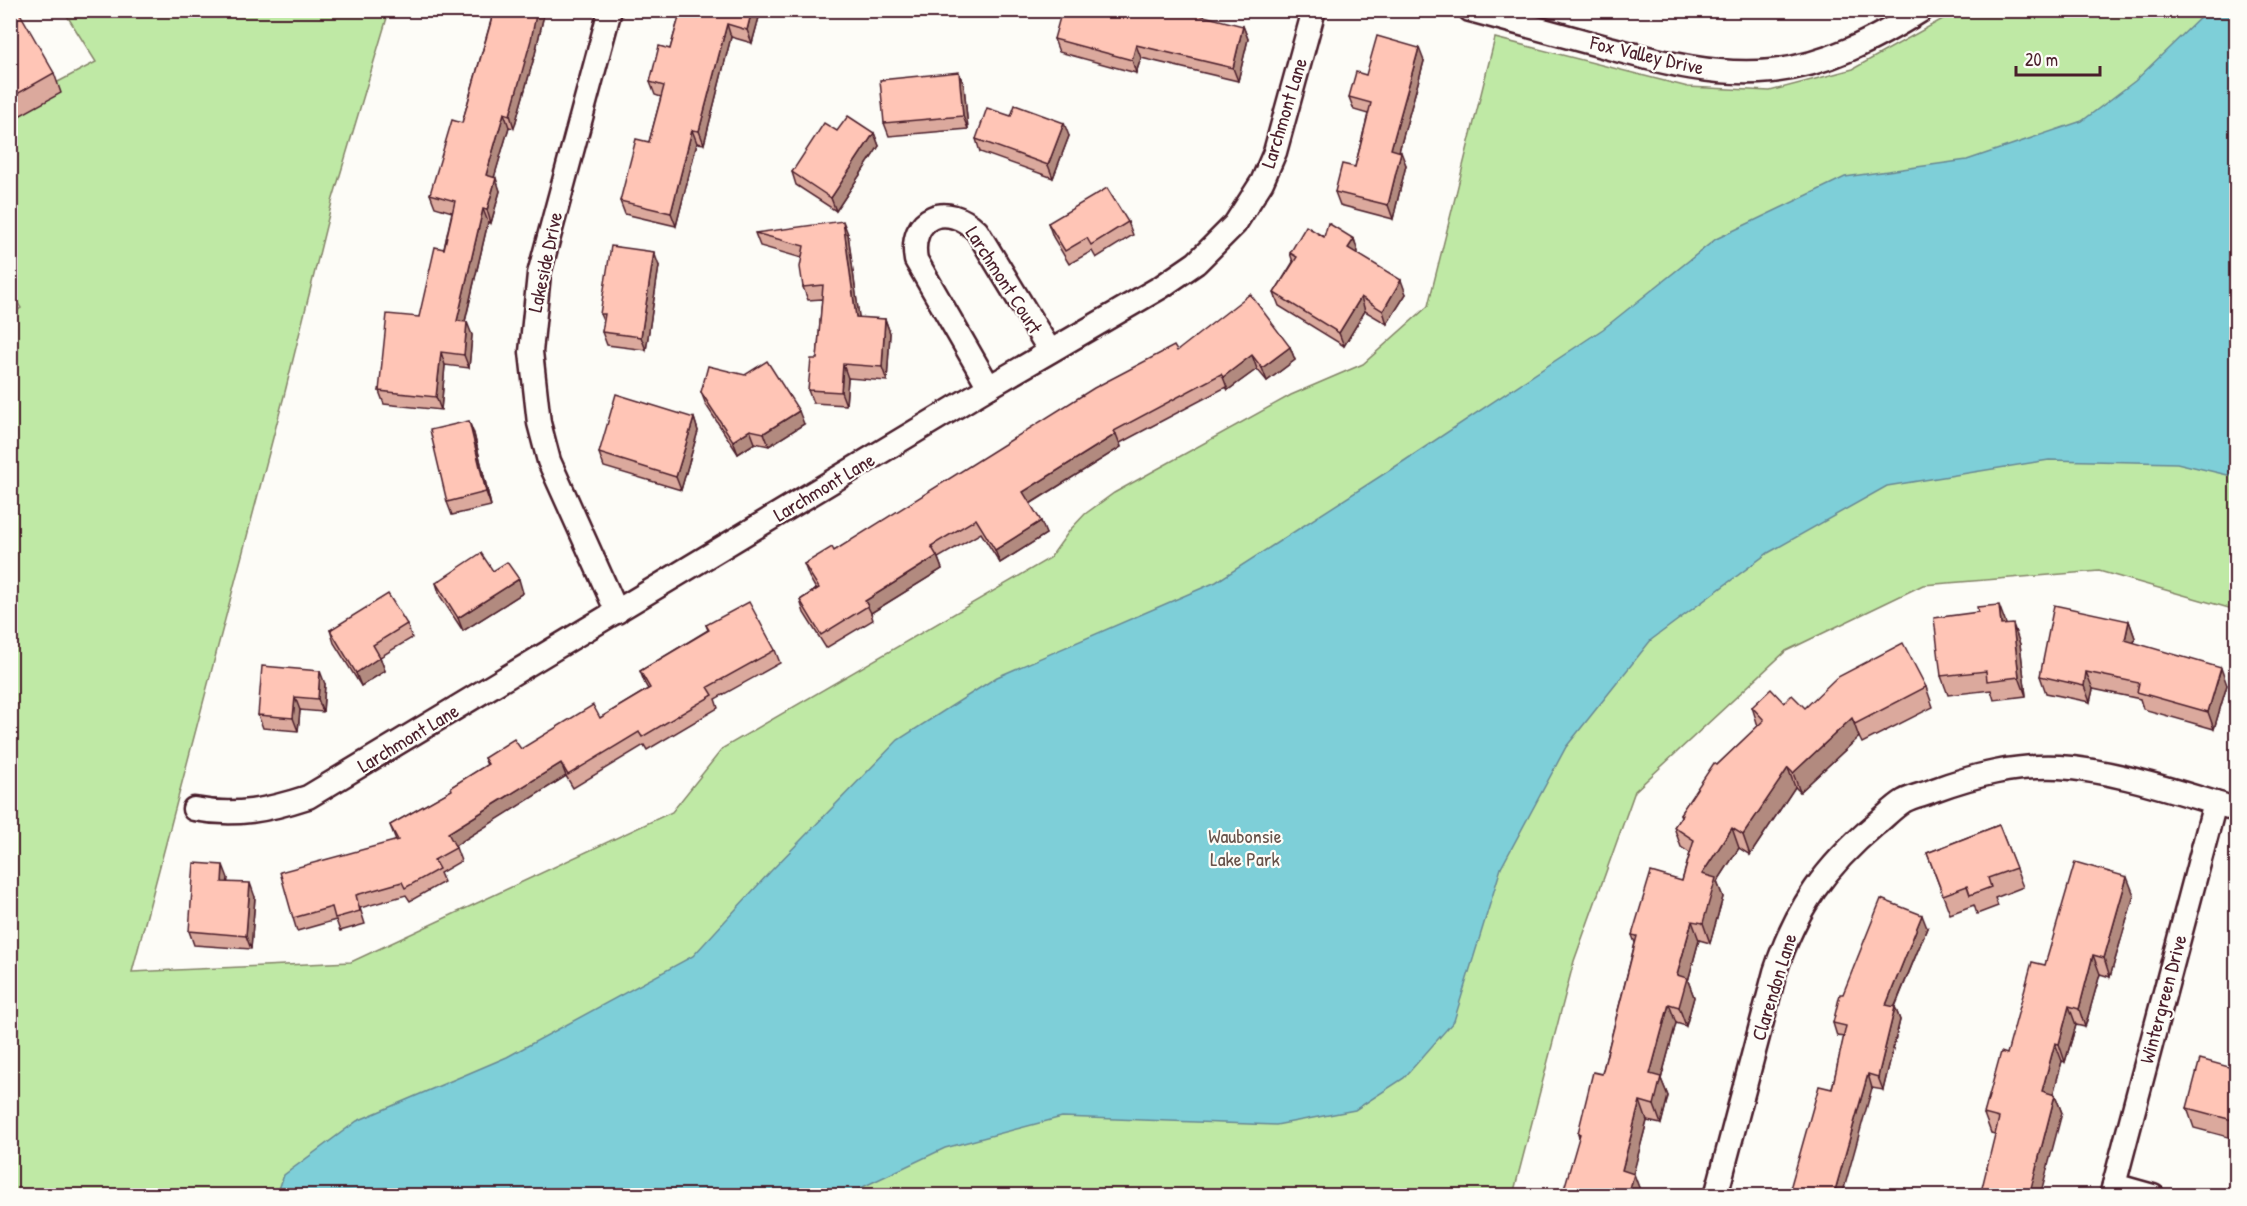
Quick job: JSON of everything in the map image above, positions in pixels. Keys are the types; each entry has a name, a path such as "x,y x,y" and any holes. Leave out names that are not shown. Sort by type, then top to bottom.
{"street":[{"name":"Lakeside Drive","path":"610,10 539,274 531,352 539,423 549,461 617,612"},
{"name":"Larchmont Lane","path":"194,809 241,814 264,811 308,797 989,387 1161,287 1203,257 1235,224 1262,182 1275,152 1314,10"},
{"name":"Fox Valley Drive","path":"1470,10 1683,68 1732,73 1783,69 1832,57 1878,38 1922,10"},
{"name":"Larchmont Court","path":"989,387 916,260 917,232 928,221 946,215 955,216 964,219 977,231 1050,351"},
{"name":"Clarendon Lane","path":"1716,1196 1775,972 1783,946 1802,906 1822,877 1849,847 1904,801 1969,777 1996,771 2060,767 2100,773 2236,809"},
{"name":"Wintergreen Drive","path":"2112,1190 2215,803"},
{"path":"2112,1190 2153,1196"}],"green space":[{"name":"Waubonsie Lake Park","path":"64,11 389,11 332,202 284,396 132,972 351,962 672,812 723,748 1050,558 1085,514 1114,493 1291,395 1363,364 1428,306 1495,38 1688,87 1770,91 1853,69 1957,11 2236,11 2236,610 2099,571 1923,585 1786,651 1635,791 1574,961 1513,1195 11,1195 10,315 21,308 11,293 11,121 56,83 96,62"}],"water":[{"path":"2207,11 2236,11 2236,477 2177,463 2049,460 1887,486 1768,553 1651,640 1566,747 1501,868 1454,1021 1404,1078 1355,1110 1276,1125 1062,1117 945,1148 846,1195 277,1195 284,1175 357,1121 507,1057 693,956 770,872 898,740 997,677 1216,582 1603,329 1716,239 1845,177 1967,160 2082,121 2135,81"}],"building":[{"path":"10,10 18,10 54,73 10,98"},
{"path":"492,10 537,10 510,115 504,113 486,175 496,178 487,210 483,209 457,321 467,322 464,355 441,352 436,397 379,391 387,314 419,317 435,247 444,249 455,201 430,194 452,120 462,123 494,11"},
{"path":"681,10 752,10 747,30 727,24 699,131 692,130 671,213 620,201 636,139 649,142 664,86 650,82 659,46 670,49"},
{"path":"1062,10 1180,10 1243,26 1233,68 1136,45 1132,60 1054,39"},
{"path":"1377,36 1419,48 1391,149 1401,152 1388,205 1335,192 1342,164 1355,167 1371,103 1349,97 1356,72 1366,75"},
{"path":"959,72 963,116 884,123 880,80"},
{"path":"1015,105 1064,123 1048,165 976,139 987,108 1011,116"},
{"path":"848,116 874,133 831,198 792,172 824,123 837,131"},
{"path":"1107,188 1128,222 1091,245 1087,238 1065,251 1048,223"},
{"path":"843,221 856,317 885,319 882,367 843,364 841,392 808,390 811,359 817,359 823,285 803,287 800,267 804,246 755,233"},
{"path":"1328,223 1354,239 1348,248 1401,280 1383,311 1361,297 1339,333 1274,293 1297,257 1290,253 1306,226 1324,237"},
{"path":"611,246 654,252 641,337 602,332 605,314 600,314"},
{"path":"1250,294 1290,347 1262,368 1252,355 1223,377 1221,374 1114,431 1116,434 1023,492 1041,521 995,550 976,519 931,546 937,556 865,601 868,606 821,635 800,600 819,588 804,564 832,547 834,551 1094,388 1174,346 1177,351"},
{"path":"767,361 799,411 764,433 750,430 733,441 701,392 708,366 745,375"},
{"path":"616,394 694,418 676,477 599,453"},
{"path":"469,421 486,492 447,502 430,430"},
{"path":"481,553 493,571 507,562 519,579 458,618 436,583"},
{"path":"388,594 407,624 373,645 380,657 356,673 330,630"},
{"path":"749,602 775,650 708,687 713,695 642,737 639,732 568,775 561,763 448,833 456,848 434,860 439,869 405,888 402,882 356,895 360,911 335,918 332,907 293,918 280,872 398,840 390,825 452,790 451,787 488,764 484,758 514,739 521,749 593,705 600,718 650,688 640,671 709,630 706,625"},
{"path":"1999,605 2001,625 2013,624 2019,677 1987,681 1986,671 1941,676 1934,618 1978,612 1977,607"},
{"path":"2054,605 2129,621 2125,640 2221,668 2208,712 2137,692 2139,683 2086,672 2084,686 2040,676"},
{"path":"1903,643 1926,687 1855,724 1852,718 1793,773 1788,768 1743,835 1732,828 1702,874 1716,878 1703,923 1692,921 1677,975 1687,978 1679,1007 1669,1004 1650,1074 1661,1077 1654,1105 1640,1101 1622,1170 1634,1174 1628,1196 1562,1196 1580,1134 1578,1133 1593,1072 1602,1074 1637,936 1632,935 1651,872 1682,881 1694,840 1674,827 1682,815 1680,814 1714,763 1717,765 1764,720 1752,707 1771,689 1784,703 1792,695 1805,708 1836,678"},
{"path":"262,666 320,671 318,699 295,697 293,718 258,715"},
{"path":"1999,825 2016,868 1988,878 1991,887 1970,895 1967,886 1943,895 1927,853"},
{"path":"2075,862 2127,877 2104,958 2093,955 2079,1009 2069,1006 2059,1044 2055,1043 2042,1091 2055,1095 2029,1196 1980,1196 1999,1118 1984,1114 2001,1052 2007,1054 2032,962 2045,965"},
{"path":"194,863 223,865 222,882 250,883 246,936 189,931"},
{"path":"1881,899 1922,915 1886,1005 1895,1007 1878,1077 1868,1074 1834,1194 1838,1196 1788,1196 1819,1086 1832,1089 1846,1026 1833,1023 1840,994 1843,994"},
{"path":"2200,1059 2236,1069 2236,1121 2187,1108"}]}
